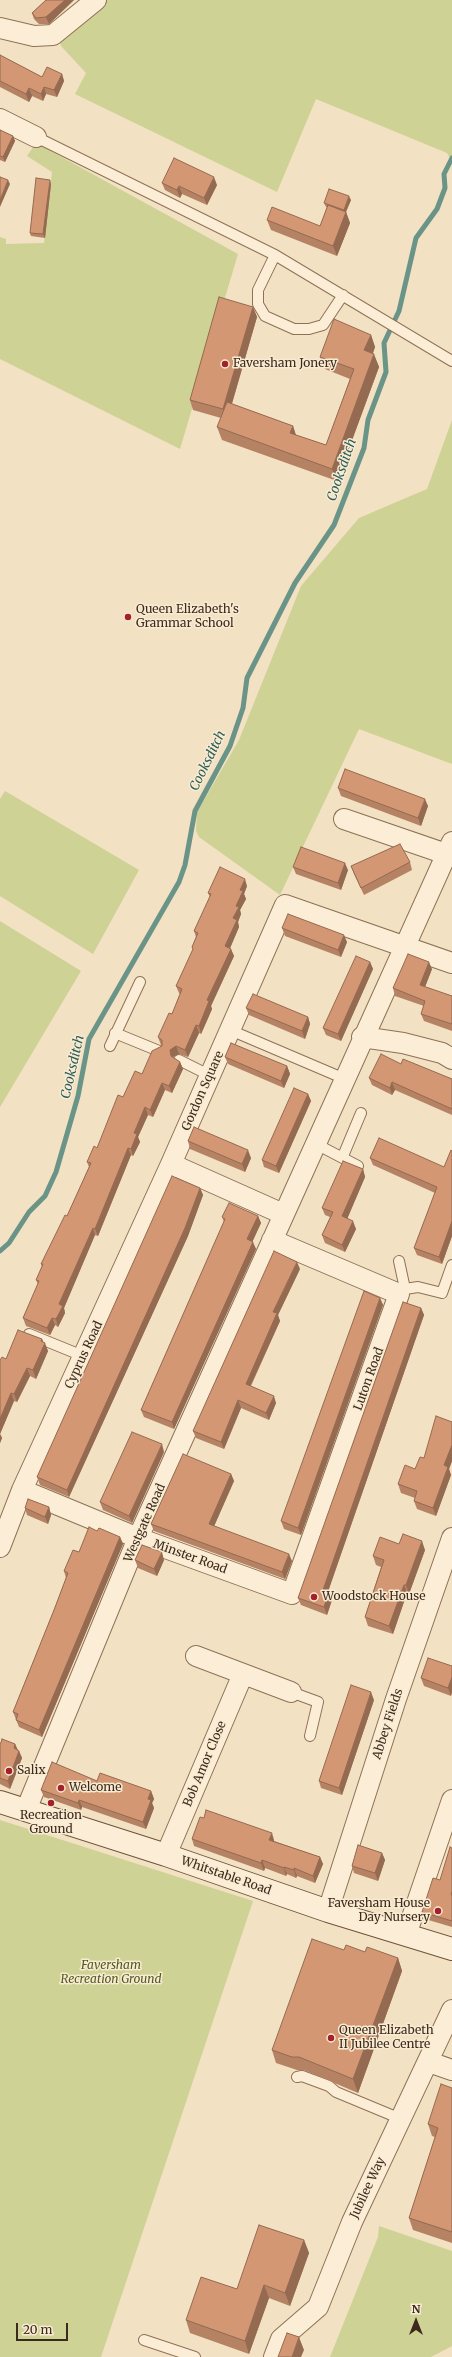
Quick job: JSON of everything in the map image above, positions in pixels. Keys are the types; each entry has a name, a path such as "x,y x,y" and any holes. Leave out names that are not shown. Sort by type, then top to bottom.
{"main road":[{"name":"Whitstable Road","path":"0,1802 166,1855 328,1911 452,1949"}],"street":[{"path":"0,28 34,36 53,35 96,0"},
{"path":"0,119 36,136"},
{"path":"344,819 450,851 362,1037 345,1079 272,1240 402,1292"},
{"name":"Gordon Square","path":"171,1164 209,1074 285,905 404,946"},
{"path":"404,946 452,963"},
{"path":"362,1037 403,1043 442,1053 452,1059"},
{"path":"171,1164 283,1214"},
{"name":"Cyprus Road","path":"0,1547 22,1490 171,1164"},
{"name":"Westgate Road","path":"26,1810 138,1538 272,1240"},
{"name":"Luton Road","path":"292,1594 402,1292"},
{"name":"Minster Road","path":"22,1490 138,1538 292,1594"},
{"name":"Abbey Fields","path":"328,1911 396,1699 452,1538"},
{"path":"196,1656 291,1692"},
{"name":"Bob Amor Close","path":"166,1855 243,1674"},
{"path":"406,1935 452,1800"},
{"name":"Jubilee Way","path":"274,2357 281,2339 318,2307 352,2222 429,2062 452,2010"},
{"path":"429,2062 452,2070"}],"lane":[{"path":"36,136 275,255 452,362"},
{"path":"275,255 258,290 258,304 265,316 294,329 309,329 323,325 343,295"},
{"path":"110,1046 140,982"},
{"path":"230,1030 345,1079"},
{"path":"115,1033 159,1051"},
{"path":"179,1060 209,1074"},
{"path":"343,1156 361,1113"},
{"path":"316,1144 343,1156 358,1166"},
{"path":"399,1260 402,1292 418,1287 442,1293 452,1265"},
{"path":"22,1331 84,1356"},
{"path":"291,1692 318,1702 310,1736"},
{"path":"297,2077 302,2076 322,2084 356,2101 401,2119"},
{"path":"144,2340 195,2357"}],"green space":[{"path":"107,0 452,0 452,162 447,153 316,99 277,192 75,94 86,73 61,46 60,41"},
{"path":"36,143 238,254 180,449 0,359 0,237 6,239 6,244 44,243 52,172 27,156"},
{"path":"452,420 452,764 359,729 280,895 199,837 196,831 197,812 239,740 301,586 359,518 427,489"},
{"path":"5,791 139,870 93,954 0,896 0,799"},
{"path":"0,921 81,971 0,1107"},
{"name":"Faversham Recreation Ground","path":"0,1820 253,1901 101,2357 0,2357"},
{"path":"379,2226 452,2251 452,2346 431,2357 330,2357 378,2237"}],"building":[{"path":"46,0 65,0 46,17 36,18 32,13"},
{"path":"0,55 42,77 47,67 62,74 54,90 44,87 41,94 29,88 26,94 0,81"},
{"path":"0,130 13,136 3,157 0,156"},
{"path":"174,158 214,177 204,198 179,186 177,190 162,183"},
{"path":"0,177 8,180 0,200"},
{"path":"36,178 50,180 43,234 30,233"},
{"path":"329,189 349,196 344,210 324,203"},
{"path":"328,205 346,212 333,246 267,220 272,207 320,226"},
{"name":"Faversham Jonery","path":"219,297 253,307 223,409 190,400"},
{"path":"334,319 371,335 364,350 374,354 332,469 217,427 227,402 293,426 290,433 326,445 354,369 320,357"},
{"path":"345,769 425,799 418,818 338,788"},
{"path":"400,844 410,862 361,888 351,866"},
{"path":"301,847 345,863 338,883 293,867"},
{"path":"220,867 245,879 240,890 243,891 236,906 239,907 233,918 237,920 225,946 231,949 207,1000 209,1001 199,1026 196,1025 185,1050 176,1046 170,1050 171,1056 180,1062 169,1086 162,1083 150,1110 145,1107 134,1133 137,1134 131,1149 128,1148 95,1229 93,1228 59,1304 63,1306 56,1319 52,1318 47,1328 23,1318 39,1281 36,1280 43,1264 41,1264 65,1215 67,1216 91,1163 87,1162 94,1146 97,1148 118,1095 123,1097 135,1071 142,1074 152,1051 162,1046 162,1040 158,1037 169,1013 172,1014 182,989 176,986 193,949 192,947 198,933 194,931 211,894 208,893"},
{"path":"288,914 344,935 338,950 282,928"},
{"path":"408,954 429,962 420,985 452,996 452,1024 421,1014 425,1001 393,988"},
{"path":"356,956 370,962 338,1034 323,1028"},
{"path":"253,994 308,1017 302,1031 246,1008"},
{"path":"231,1043 287,1066 281,1081 225,1057"},
{"path":"381,1054 401,1064 403,1059 452,1079 452,1109 392,1082 390,1088 369,1078"},
{"path":"294,1088 308,1094 276,1166 262,1160"},
{"path":"194,1127 248,1150 242,1164 188,1141"},
{"path":"379,1138 444,1167 451,1150 452,1151 452,1221 439,1257 414,1248 437,1187 370,1158"},
{"path":"343,1161 363,1169 342,1216 353,1221 342,1245 322,1235 333,1212 322,1208"},
{"path":"172,1176 200,1188 185,1228 67,1490 37,1477"},
{"path":"229,1203 258,1216 247,1239 253,1242 172,1422 141,1410 225,1219 222,1217"},
{"path":"274,1251 297,1262 273,1312 277,1313 246,1384 274,1396 266,1413 238,1400 221,1442 193,1431"},
{"path":"364,1291 380,1298 298,1528 281,1521"},
{"path":"403,1302 421,1308 323,1590 329,1592 324,1607 298,1598"},
{"path":"18,1330 42,1339 41,1341 45,1343 33,1370 27,1368 14,1394 11,1393 0,1419 0,1360 2,1357 6,1359"},
{"path":"436,1416 452,1422 452,1445 444,1465 448,1467 433,1508 414,1501 417,1491 398,1484 405,1465 415,1469 420,1457 424,1458"},
{"path":"132,1432 162,1444 129,1516 100,1502"},
{"path":"183,1454 231,1474 209,1524 289,1554 282,1572 151,1524"},
{"path":"28,1499 49,1507 45,1517 25,1508"},
{"path":"89,1527 97,1531 99,1528 120,1537 39,1730 16,1720 18,1714 13,1712 68,1573 64,1571 73,1550 79,1552"},
{"path":"403,1534 422,1541 389,1626 365,1617 384,1560 373,1556 380,1537 399,1544"},
{"path":"142,1545 162,1552 154,1569 135,1560"},
{"path":"428,1658 452,1666 452,1677 448,1688 421,1678"},
{"path":"351,1685 371,1692 339,1788 319,1781"},
{"name":"Salix","path":"2,1739 15,1744 14,1748 19,1751 8,1781 0,1778 0,1743"},
{"path":"52,1762 97,1781 100,1773 151,1791 148,1799 151,1800 143,1822 79,1800 78,1803 41,1790"},
{"path":"206,1810 272,1833 269,1840 320,1857 313,1876 294,1868 294,1870 284,1868 262,1860 261,1863 192,1839 200,1817 204,1818"},
{"path":"358,1845 382,1853 375,1873 352,1866"},
{"path":"450,1847 452,1848 452,1921 422,1912 433,1878 440,1880"},
{"name":"Queen Elizabeth II Jubilee Centre","path":"312,1939 344,1950 346,1945 365,1952 367,1947 398,1958 353,2079 299,2057 292,2057 272,2050"},
{"path":"441,2084 452,2088 452,2232 409,2218 438,2128 428,2124"},
{"path":"259,2225 304,2240 285,2293 264,2285 245,2341 186,2320 201,2277 237,2289"},
{"path":"287,2333 299,2337 292,2357 278,2357"}],"waterway":[{"name":"Cooksditch","path":"0,1251 9,1243 29,1212 45,1196 56,1172 78,1096 89,1039 179,882 185,865 195,811 230,746 243,708 247,678 295,583 334,525 364,448 368,420 386,372 384,343 399,311 416,238 437,209 445,188 444,174 452,158"}],"place":[{"name":"Faversham Jonery","path":"225,364"},
{"name":"Queen Elizabeth's Grammar School","path":"128,617"},
{"name":"Woodstock House","path":"314,1597"},
{"name":"Salix","path":"9,1771"},
{"name":"Welcome","path":"61,1788"},
{"name":"Recreation Ground","path":"51,1803"},
{"name":"Faversham House Day Nursery","path":"438,1911"},
{"name":"Queen Elizabeth II Jubilee Centre","path":"331,2038"}]}
